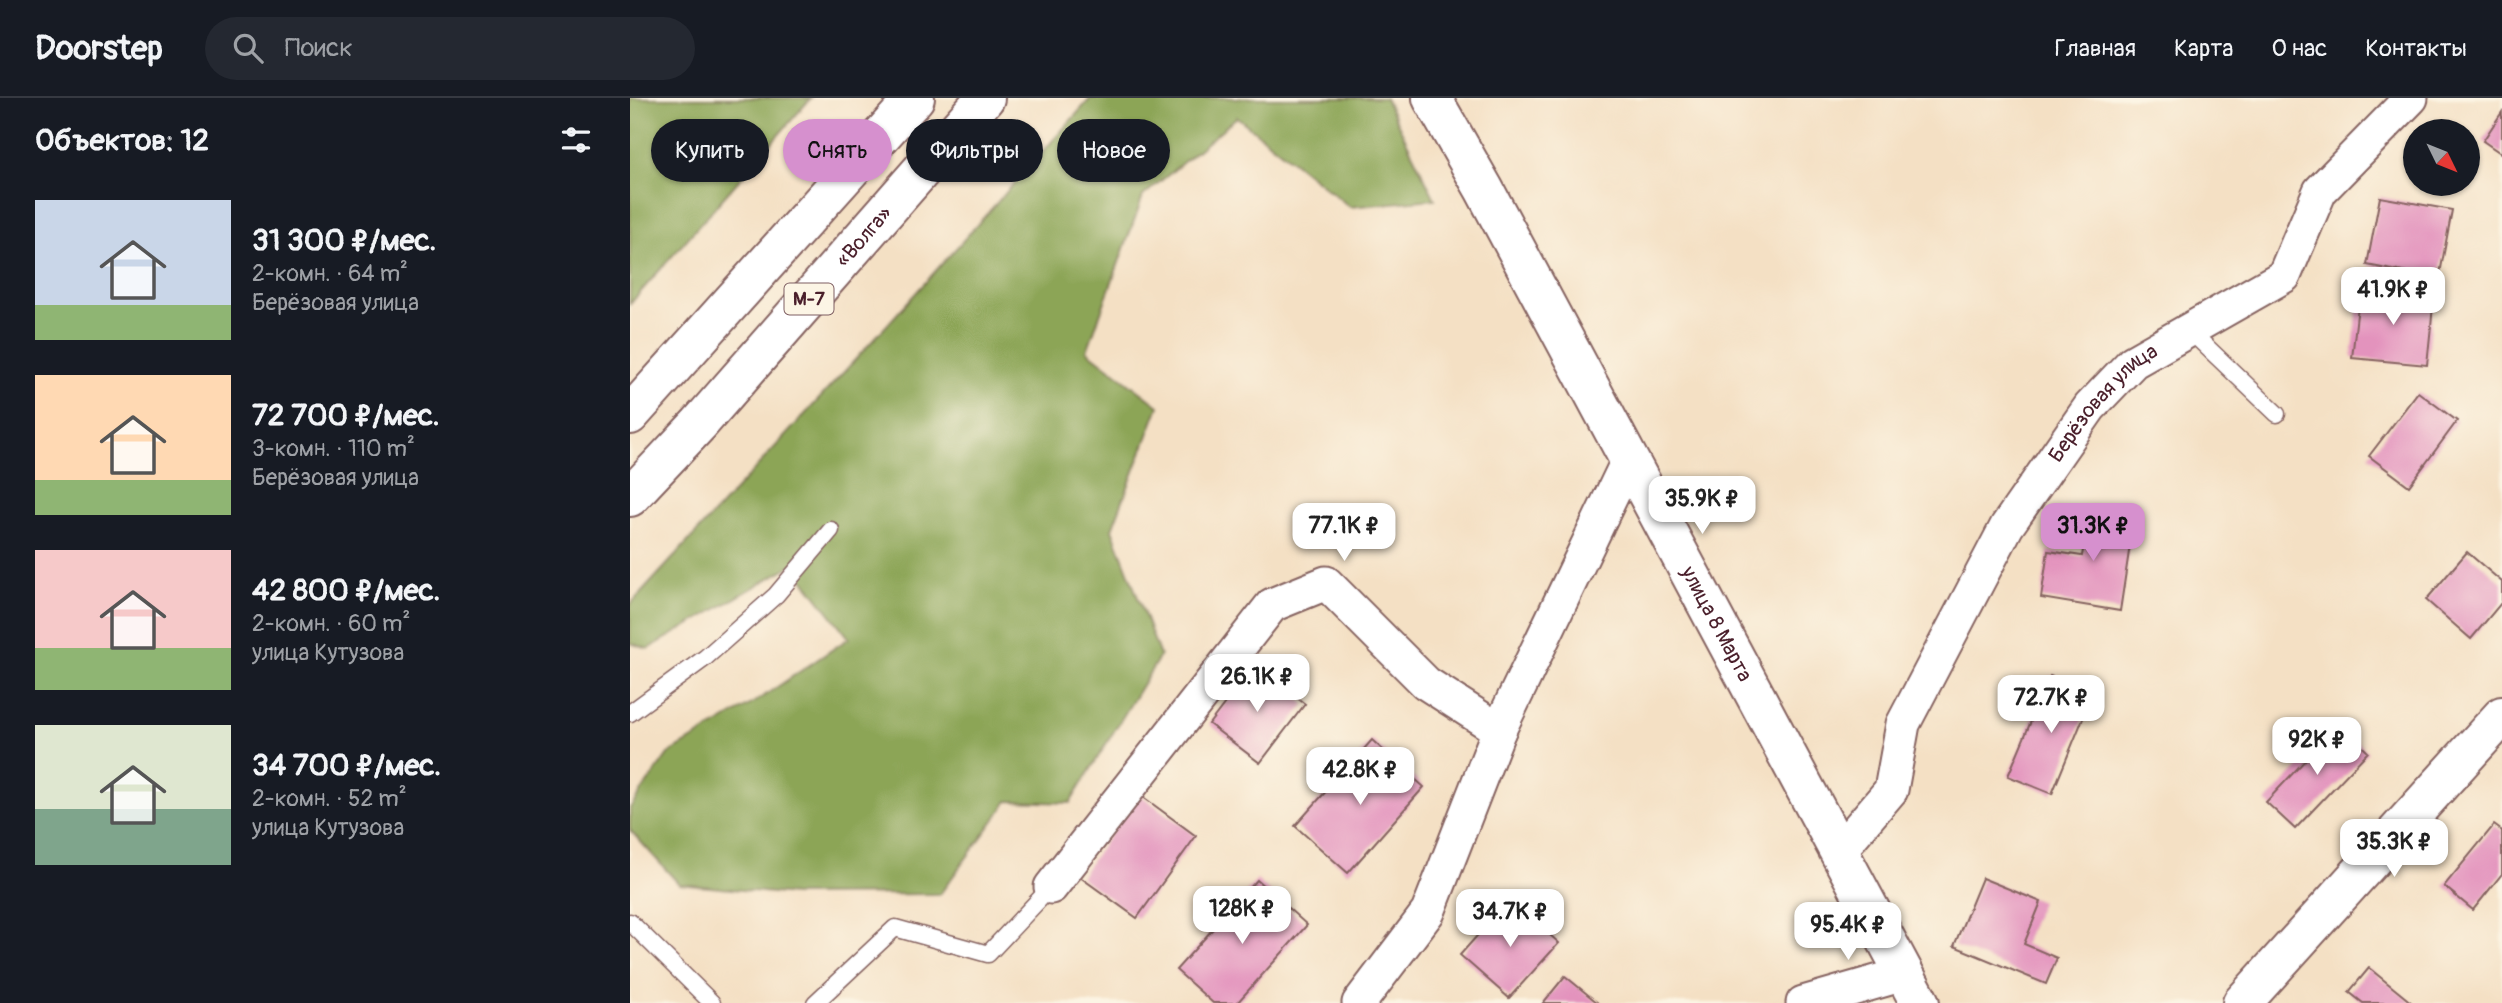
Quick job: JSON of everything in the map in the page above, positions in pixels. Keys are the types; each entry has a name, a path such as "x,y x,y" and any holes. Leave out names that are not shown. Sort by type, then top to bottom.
{"main road":[{"name":"М-7","path":"630,415 915,98"},
{"name":"«Волга»","path":"630,498 699,424 985,98"},
{"name":"улица 8 Марта","path":"1432,98 1912,988"},
{"path":"2242,1003 2502,716"}],"street":[{"name":"Берёзовая улица","path":"1839,851 1891,790 1903,724 2007,526 2090,407 2133,362 2284,275 2320,191 2412,98"},
{"path":"1359,1003 1428,912 1499,730 1628,461"},
{"path":"1051,887 1272,606 1326,583 1426,683 1499,730"},
{"path":"1803,1003 1912,988"}],"lane":[{"path":"2189,330 2277,414"},
{"path":"630,713 705,658 776,595 831,530"},
{"path":"815,1003 895,928 988,954 1051,887"},
{"path":"630,922 712,1003"}],"green space":[{"path":"630,98 811,98 793,119 783,119 783,130 769,146 769,119 651,119 651,182 737,182 630,304"},
{"path":"1091,98 1385,98 1435,199 1350,207 1237,117 1170,173 1170,119 1072,119"},
{"path":"1057,136 1057,182 1160,182 1143,196 1087,351 1159,406 1112,529 1160,656 1070,803 1008,801 940,894 794,895 679,884 630,830 630,808 668,754 758,700 849,638 792,565 648,649 630,643 630,605 1016,182 1043,182 1043,151"}],"building":[{"path":"2502,112 2502,154 2483,141"},
{"path":"2380,197 2452,210 2439,279 2367,265"},
{"path":"2360,288 2434,296 2427,365 2352,358"},
{"path":"2418,392 2457,421 2409,486 2369,456"},
{"path":"2091,505 2135,512 2120,611 2041,598 2048,551 2082,556"},
{"path":"2467,552 2502,582 2502,602 2471,639 2426,600"},
{"path":"1254,665 1305,704 1260,763 1209,724"},
{"path":"2050,676 2093,694 2052,794 2008,776"},
{"path":"2339,724 2368,752 2295,829 2266,802"},
{"path":"1372,740 1424,787 1348,873 1295,826"},
{"path":"1139,794 1196,836 1137,918 1080,877"},
{"path":"2494,825 2502,831 2502,874 2473,910 2444,886"},
{"path":"1982,878 2041,902 2024,944 2057,958 2046,984 1954,946"},
{"path":"1257,880 1307,925 1237,1003 1213,1003 1176,970"},
{"path":"1510,899 1559,943 1509,998 1460,955"},
{"path":"2369,968 2412,1003 2363,1003 2349,992"},
{"path":"1565,976 1598,1003 1543,1003"}]}
